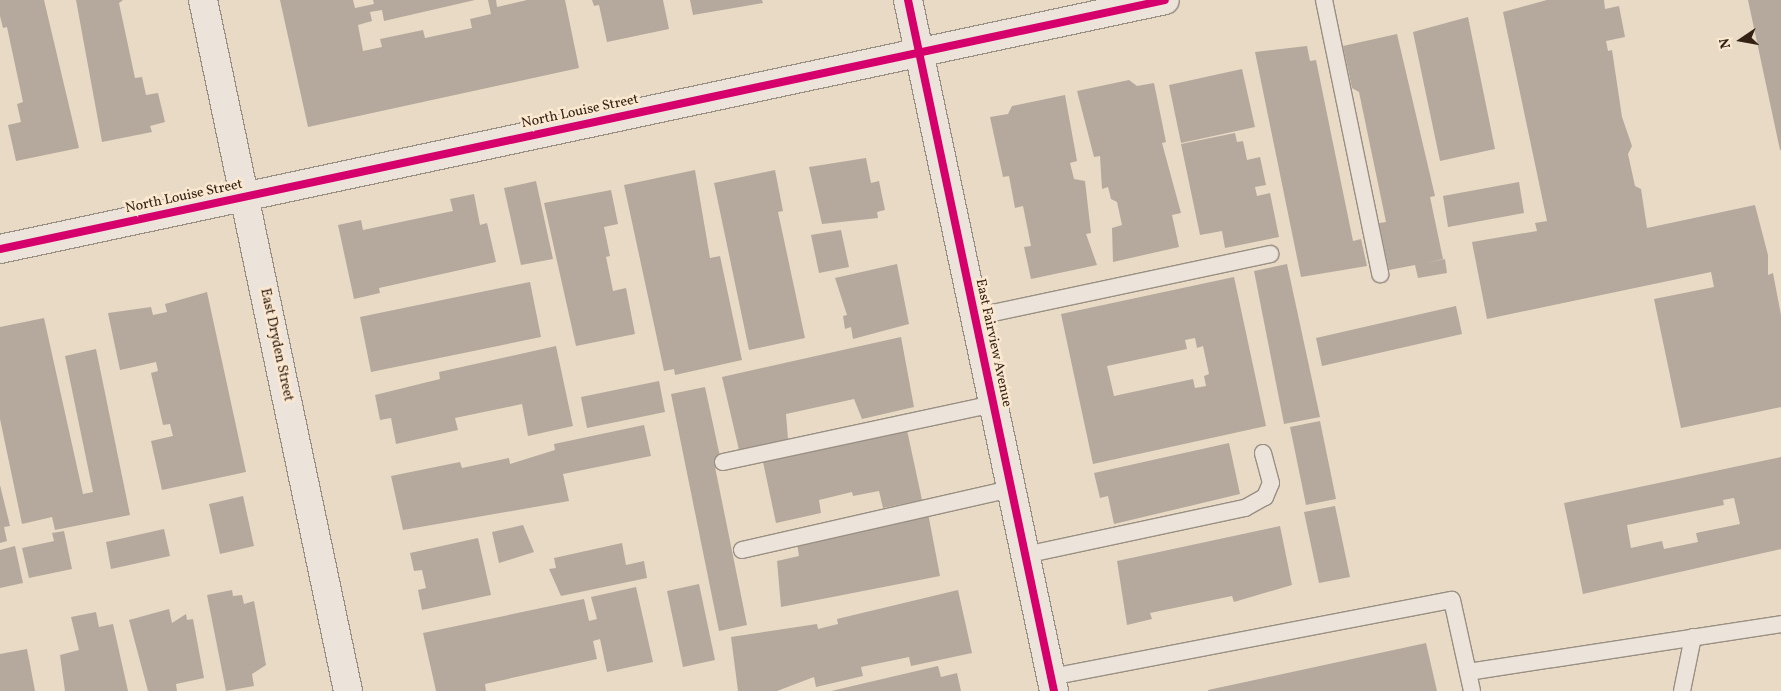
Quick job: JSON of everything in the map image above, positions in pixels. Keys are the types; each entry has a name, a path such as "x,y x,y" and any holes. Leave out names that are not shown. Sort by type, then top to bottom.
{"street":[{"name":"East Dryden Street","path":"203,0 348,691"},
{"name":"East Fairview Avenue","path":"908,0 1053,684"},
{"name":"North Louise Street","path":"0,249 1165,0"}],"lane":[{"path":"1324,0 1380,274"},
{"path":"974,316 1270,254"},
{"path":"723,462 993,404"},
{"path":"1025,555 1245,508 1264,497 1270,483 1263,454"},
{"path":"742,550 1011,489"},
{"path":"1053,684 1452,600 1472,691"},
{"path":"1468,672 1781,624"},
{"path":"1682,691 1693,637"}],"building":[{"path":"0,0 44,0 79,148 16,161 8,125 21,122 17,104 23,102 7,27 3,28 0,16"},
{"path":"76,0 123,0 119,3 135,78 142,77 146,95 158,93 165,122 150,126 152,132 102,142"},
{"path":"280,0 353,0 355,8 374,4 373,0 475,0 384,21 382,10 370,12 372,21 358,25 363,51 382,47 380,39 423,30 425,38 472,28 470,19 491,14 488,0 496,0 497,7 527,0 565,0 579,68 308,127"},
{"path":"592,0 663,0 669,29 607,42 599,5 594,6"},
{"path":"690,0 762,0 763,3 693,15"},
{"path":"1547,0 1604,0 1605,9 1619,6 1625,37 1606,41 1608,51 1612,50 1622,117 1632,146 1628,154 1635,186 1641,189 1647,228 1755,205 1768,255 1768,275 1773,273 1781,315 1781,407 1681,428 1654,299 1714,287 1711,272 1487,319 1472,242 1537,231 1535,223 1547,221 1503,12"},
{"path":"1748,0 1781,0 1781,150 1780,150"},
{"path":"1468,17 1495,149 1440,161 1413,32"},
{"path":"1397,34 1435,196 1430,197 1443,259 1426,263 1445,259 1447,273 1418,278 1415,265 1389,270 1379,223 1386,222 1359,92 1352,88 1343,46"},
{"path":"1307,46 1310,61 1316,60 1353,241 1361,239 1367,266 1301,277 1255,52"},
{"path":"1242,69 1255,127 1181,143 1169,85"},
{"path":"1129,80 1137,86 1154,83 1166,142 1162,143 1181,213 1172,215 1179,247 1113,262 1112,228 1122,225 1117,202 1111,199 1108,187 1102,189 1100,156 1094,157 1077,91"},
{"path":"1065,95 1077,161 1070,163 1074,179 1085,181 1091,233 1086,234 1097,265 1031,279 1024,247 1031,246 1023,206 1015,208 1009,176 1003,177 990,117 1008,114 1012,106"},
{"path":"1235,133 1237,142 1243,141 1247,160 1260,157 1266,185 1255,187 1257,196 1270,193 1279,237 1225,248 1222,231 1200,235 1181,144"},
{"path":"866,158 871,183 879,181 885,210 877,212 878,218 822,224 809,167"},
{"path":"695,170 710,258 720,256 742,360 675,375 674,369 664,371 624,185"},
{"path":"775,170 783,211 778,212 805,338 749,350 714,183"},
{"path":"536,181 553,259 521,265 504,188"},
{"path":"1519,182 1524,213 1448,227 1443,196"},
{"path":"611,190 618,224 604,227 610,256 606,257 613,291 626,288 635,334 576,346 544,203"},
{"path":"474,194 480,225 487,223 496,262 379,288 380,293 354,299 338,225 361,220 363,230 453,211 450,199"},
{"path":"841,230 849,267 819,273 811,235"},
{"path":"897,264 909,324 853,339 851,327 845,329 843,316 847,315 835,278"},
{"path":"1287,264 1320,417 1284,424 1254,271"},
{"path":"1234,277 1266,426 1093,464 1061,314","holes":["1195,338 1197,348 1203,346 1209,374 1204,376 1206,386 1195,388 1193,379 1114,396 1107,366 1187,349 1185,340"]},
{"path":"530,282 541,337 371,372 360,317"},
{"path":"207,292 246,472 162,490 151,441 173,436 170,424 163,425 151,373 158,371 156,362 120,370 108,313 151,307 153,315 167,312 165,304"},
{"path":"1456,306 1462,334 1322,366 1316,338"},
{"path":"44,318 83,494 93,492 65,356 96,349 130,515 55,530 52,517 22,524 0,419 0,327"},
{"path":"901,337 914,407 862,419 854,399 786,414 788,439 739,450 722,377"},
{"path":"556,346 573,426 528,436 522,404 455,418 458,430 396,444 391,418 380,420 375,395 440,379 439,372"},
{"path":"659,381 665,412 587,428 581,397"},
{"path":"705,387 722,466 715,467 747,625 719,631 671,394"},
{"path":"1320,421 1336,499 1306,505 1290,427"},
{"path":"644,425 651,456 563,474 569,501 403,530 391,476 460,462 462,468 509,458 510,464 555,450 554,444"},
{"path":"907,430 922,500 883,508 879,491 853,496 852,492 819,500 821,513 776,523 763,462"},
{"path":"1229,443 1240,494 1114,524 1108,496 1100,498 1094,473"},
{"path":"1781,457 1781,549 1583,594 1564,503","holes":["1734,498 1740,524 1696,533 1698,542 1664,549 1662,541 1631,548 1627,525 1724,505 1723,500"]},
{"path":"0,485 10,526 4,527 7,541 0,543"},
{"path":"243,496 254,546 220,554 209,504"},
{"path":"1335,506 1350,577 1319,583 1304,512"},
{"path":"928,513 940,576 781,607 777,561 799,556 797,543"},
{"path":"523,525 534,552 499,563 492,532"},
{"path":"1280,526 1292,585 1234,602 1232,596 1150,613 1152,619 1127,625 1117,561"},
{"path":"164,529 170,556 111,569 106,542"},
{"path":"64,531 72,569 29,578 22,548 54,541 52,533"},
{"path":"478,538 491,595 422,610 418,590 426,588 422,570 414,571 410,553"},
{"path":"622,543 626,565 644,561 647,578 561,596 549,569 556,568 554,558"},
{"path":"15,546 23,583 0,588 0,550"},
{"path":"699,584 715,660 683,667 667,591"},
{"path":"636,587 653,662 607,672 600,639 593,641 597,659 485,684 486,691 436,691 423,633 584,599 589,621 597,619 591,597"},
{"path":"232,590 233,596 242,595 244,604 254,601 266,665 252,674 254,686 226,691 207,595"},
{"path":"958,590 972,653 911,666 909,657 861,667 863,676 816,687 814,677 777,691 738,691 731,637 817,624 818,629 838,624 837,619"},
{"path":"169,609 172,623 186,614 187,620 193,619 204,678 176,684 177,691 148,691 129,620"},
{"path":"96,612 99,627 113,624 128,691 65,691 60,655 79,650 71,617"},
{"path":"1426,643 1437,691 1208,691 1208,690"},
{"path":"27,649 35,691 0,691 0,654"},
{"path":"938,666 941,677 957,673 961,691 831,691"}],"cycle path":[{"path":"908,0 1054,691"},
{"path":"0,249 1165,0"}]}
